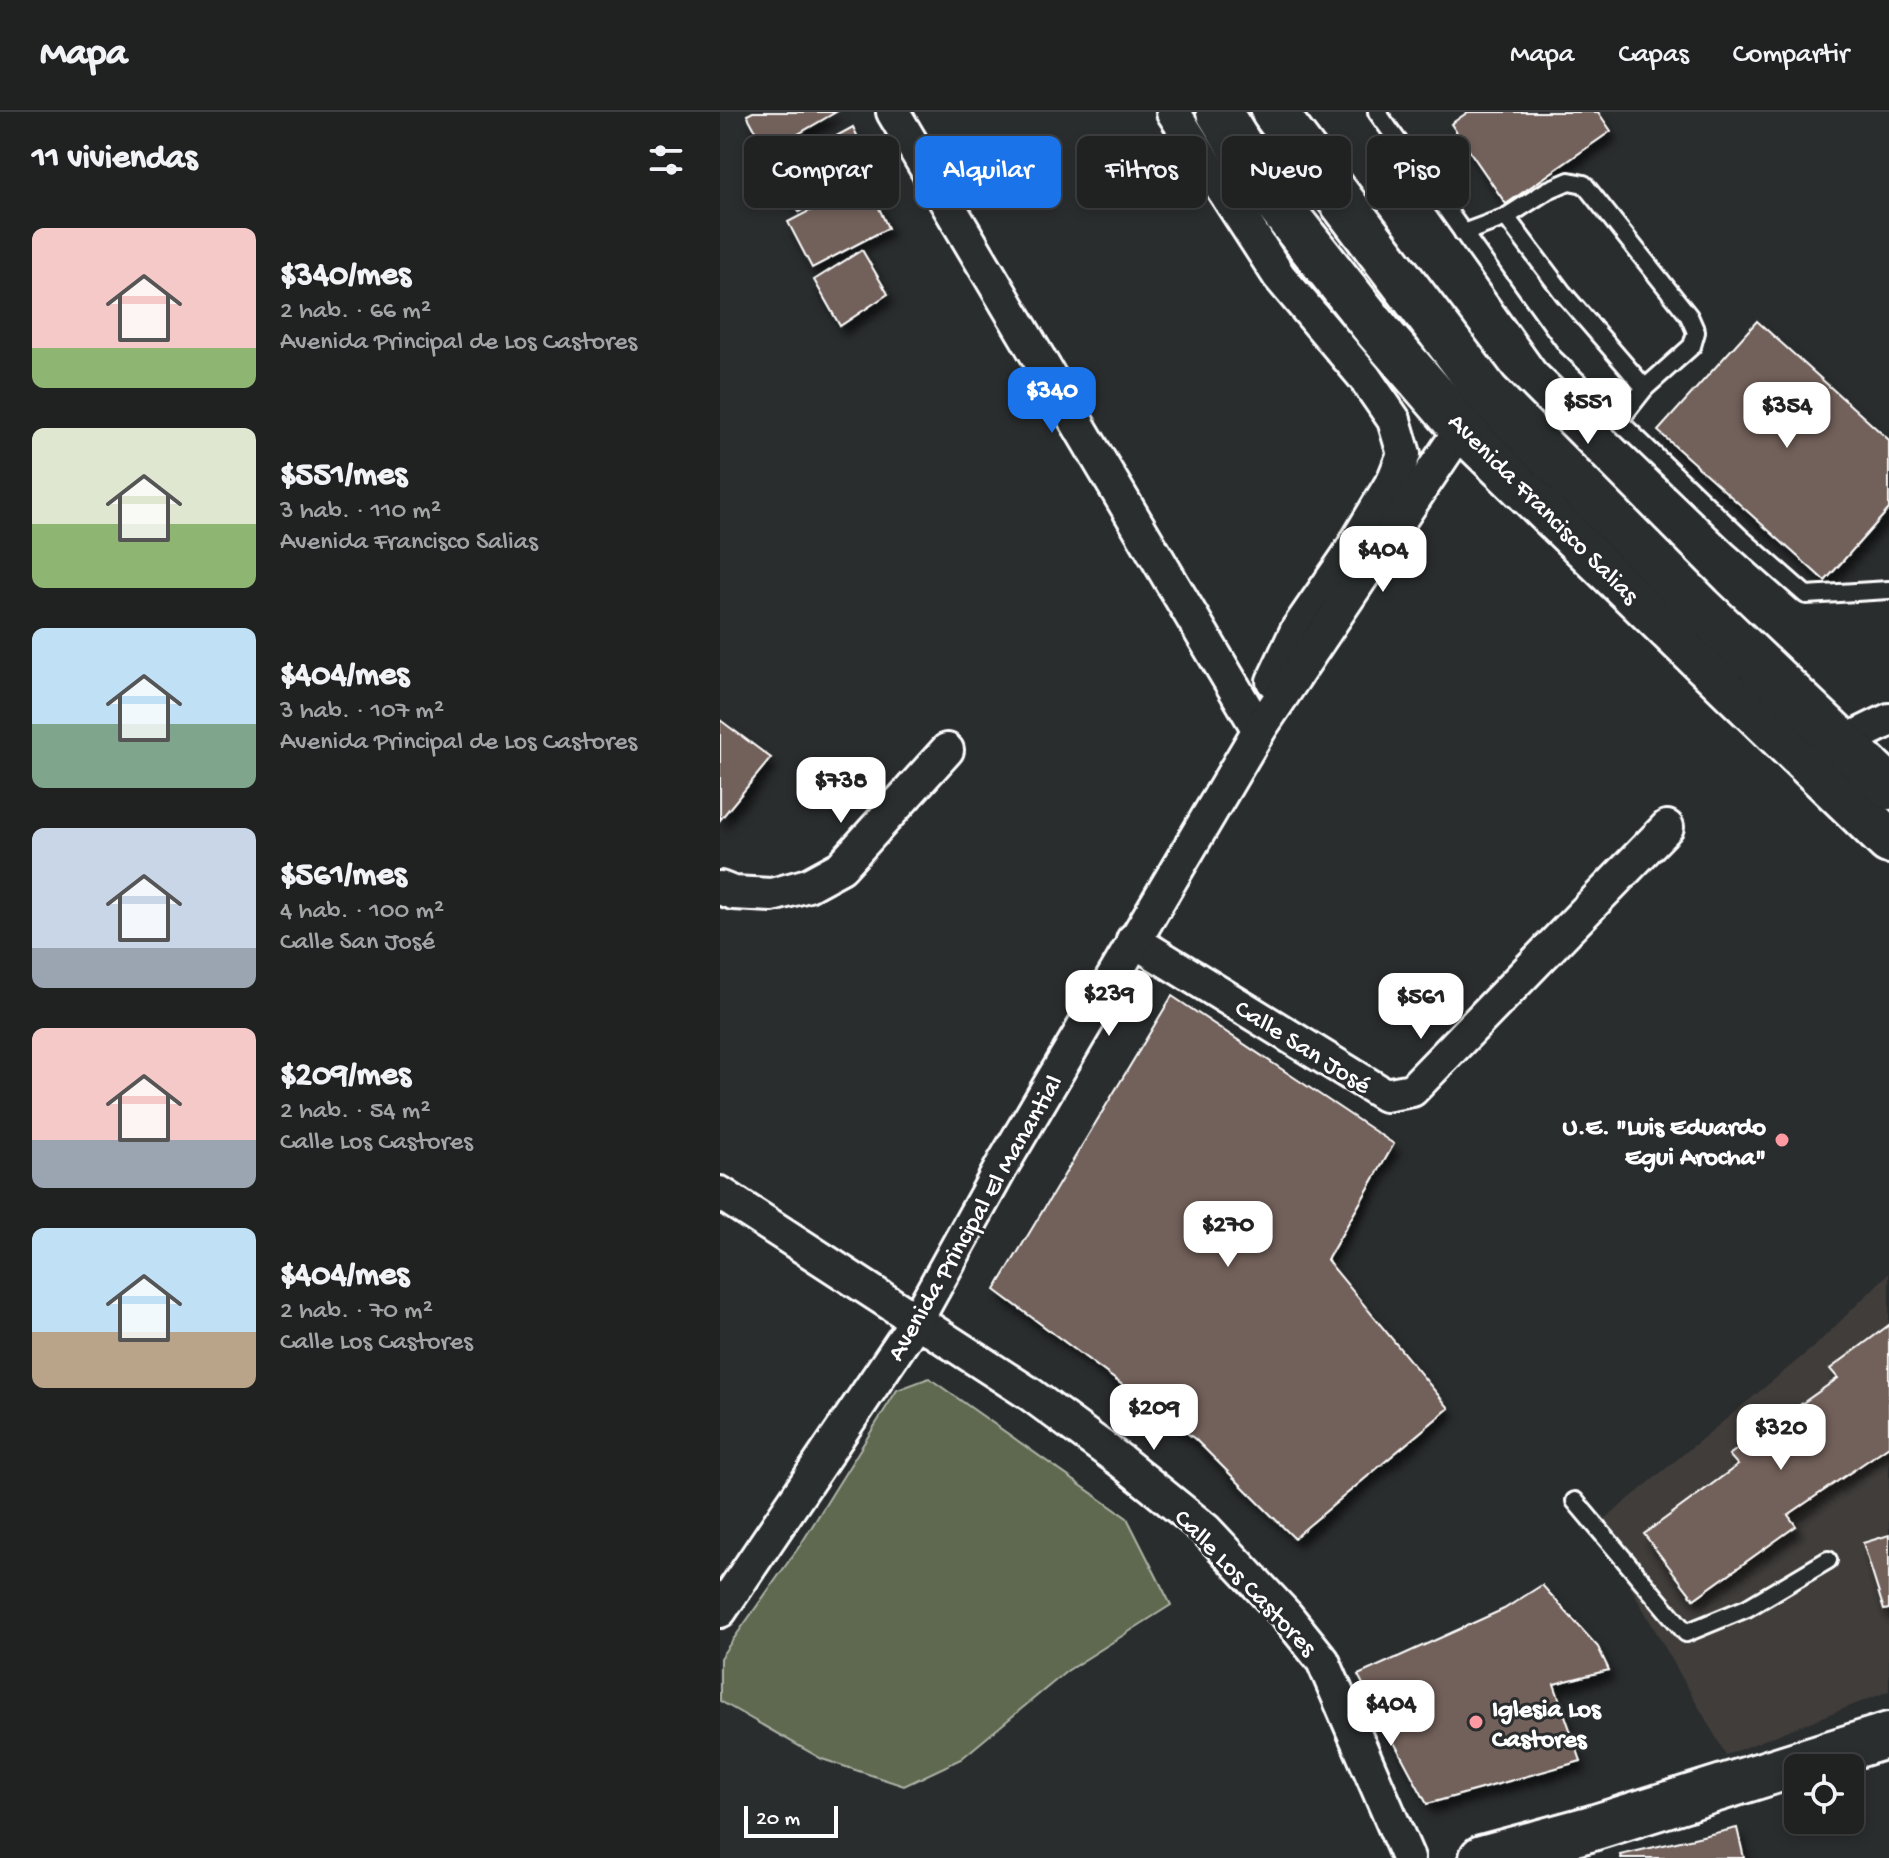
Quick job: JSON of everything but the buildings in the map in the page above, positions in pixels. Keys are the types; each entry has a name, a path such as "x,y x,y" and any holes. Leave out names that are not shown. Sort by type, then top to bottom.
{"street":[{"path":"893,112 1259,730"},
{"path":"1173,112 1279,276 1365,378 1394,420 1404,454 1394,479 1348,556 1297,630 1276,671 1259,730"},
{"name":"Avenida Francisco Salias","path":"1219,112 1268,192 1378,331 1461,427 1886,838"},
{"name":"Avenida Francisco Salias","path":"1274,112 1487,393 1701,608 1889,787"},
{"path":"1259,730 1461,427 1487,393"},
{"path":"1844,742 1889,720"},
{"name":"Avenida Principal El Manantial","path":"720,1611 916,1321 1133,940 1259,730"},
{"path":"720,888 733,893 772,895 808,885 841,867 947,750"},
{"name":"Calle San José","path":"1133,940 1385,1095 1412,1090 1667,827"},
{"name":"Calle Los Castores","path":"720,1193 1064,1419 1206,1530 1286,1615 1323,1661 1408,1858"},
{"path":"1482,1858 1589,1829 1889,1735"}],"lane":[{"path":"1377,112 1552,357 1740,537 1806,595 1889,590"},
{"path":"1463,233 1506,217 1548,190 1569,181 1584,184 1689,316 1696,332 1692,346 1645,388 1619,421"},
{"path":"1506,217 1563,293 1645,388"},
{"path":"1575,1501 1686,1633 1747,1608 1828,1560"}],"shaded area":[{"path":"1889,1273 1889,1691 1726,1755 1596,1526 1816,1345"}],"green space":[{"path":"929,1378 1127,1518 1171,1605 1067,1671 961,1759 904,1786 822,1759 720,1701 720,1658 801,1544 897,1390"}],"place":[{"name":"U.E. \"Luis Eduardo Egui Arocha\"","path":"1782,1140"},
{"name":"Iglesia Los Castores","path":"1476,1722"}]}
